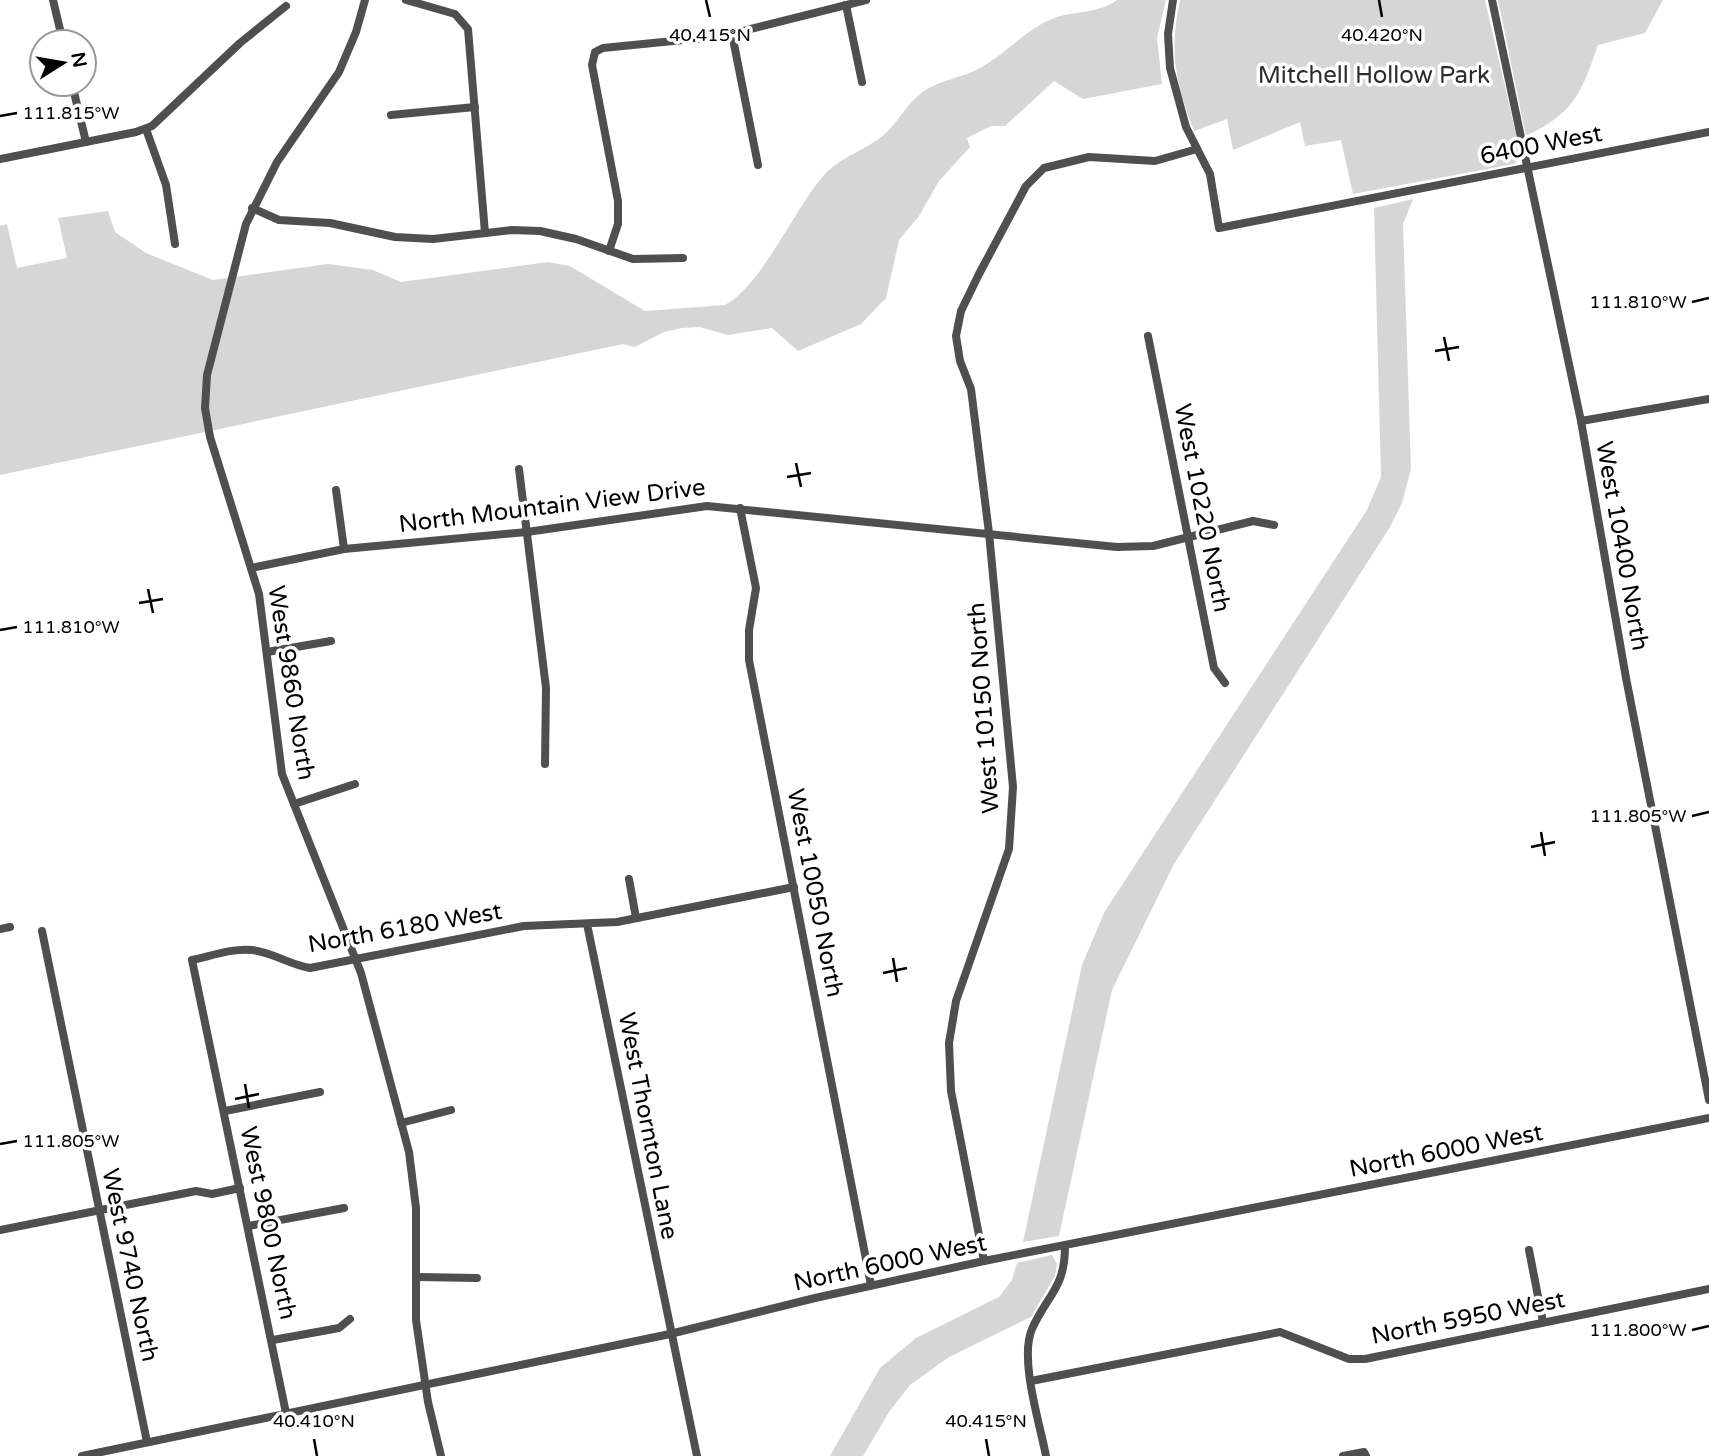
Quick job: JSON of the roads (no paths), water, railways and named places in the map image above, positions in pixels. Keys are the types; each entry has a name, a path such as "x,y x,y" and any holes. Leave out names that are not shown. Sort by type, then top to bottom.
{"street":[{"path":"53,0 60,28"},
{"name":"West 9860 North","path":"365,0 356,32 339,72 276,162 252,208 236,251 207,375 205,408 214,448 259,594 282,774 356,961 401,1123"},
{"path":"406,0 446,11 464,21 469,33 485,233"},
{"path":"609,251 618,224 618,201 592,65 593,55 603,48 732,34 866,0"},
{"path":"1174,0 1168,34 1170,68 1186,127 1196,149"},
{"name":"West 10400 North","path":"1492,0 1581,421 1626,678 1709,1100"},
{"path":"846,5 862,82"},
{"path":"0,159 146,129 164,116 240,43 286,6"},
{"path":"732,34 758,165"},
{"path":"75,98 86,142"},
{"path":"391,115 475,107"},
{"path":"146,129 166,185 175,244"},
{"name":"6400 West","path":"1196,149 1210,174 1219,228 1709,132"},
{"name":"West 10150 North","path":"984,1261 951,1091 949,1043 956,1001 1009,849 1013,787 989,534 971,390 960,361 956,336 961,311 979,274 1026,186 1044,168 1089,157 1155,161 1196,149"},
{"path":"252,208 279,220 330,223 408,238 540,231 566,236 642,260 682,258"},
{"name":"West 10220 North","path":"1148,336 1214,668 1225,683"},
{"path":"1581,421 1709,399"},
{"path":"519,469 546,688 545,764"},
{"path":"335,489 344,549"},
{"name":"North Mountain View Drive","path":"251,568 344,549 527,532 707,506 1117,547 1153,546 1253,521 1274,524"},
{"name":"West 10050 North","path":"740,508 756,588 749,630 749,660 871,1285"},
{"path":"267,652 331,641"},
{"path":"294,804 355,784"},
{"path":"629,879 636,918"},
{"name":"North 6180 West","path":"192,960 239,950 255,950 295,966 310,968 524,926 587,924 636,918 794,887"},
{"name":"West Thornton Lane","path":"587,924 697,1456"},
{"path":"0,929 10,927"},
{"name":"West 9740 North","path":"41,931 147,1442"},
{"name":"West 9800 North","path":"192,960 273,1340 286,1413"},
{"path":"225,1111 320,1092"},
{"path":"441,1456 416,1320 418,1277 415,1180 401,1123 451,1110"},
{"name":"North 6000 West","path":"82,1456 670,1334 871,1285 984,1261 1709,1118"},
{"path":"0,1230 99,1208 196,1191 212,1194 240,1188"},
{"path":"249,1226 344,1208"},
{"path":"1046,1456 1027,1350 1031,1330 1060,1284 1065,1246"},
{"path":"1529,1250 1543,1322"},
{"path":"418,1277 477,1278"},
{"name":"North 5950 West","path":"1031,1381 1280,1332 1349,1359 1470,1338 1709,1289"},
{"path":"273,1340 339,1328 350,1319"},
{"path":"1343,1456 1365,1454"}],"park label":[{"name":"Mitchell Hollow Park","path":"1374,75"}]}
